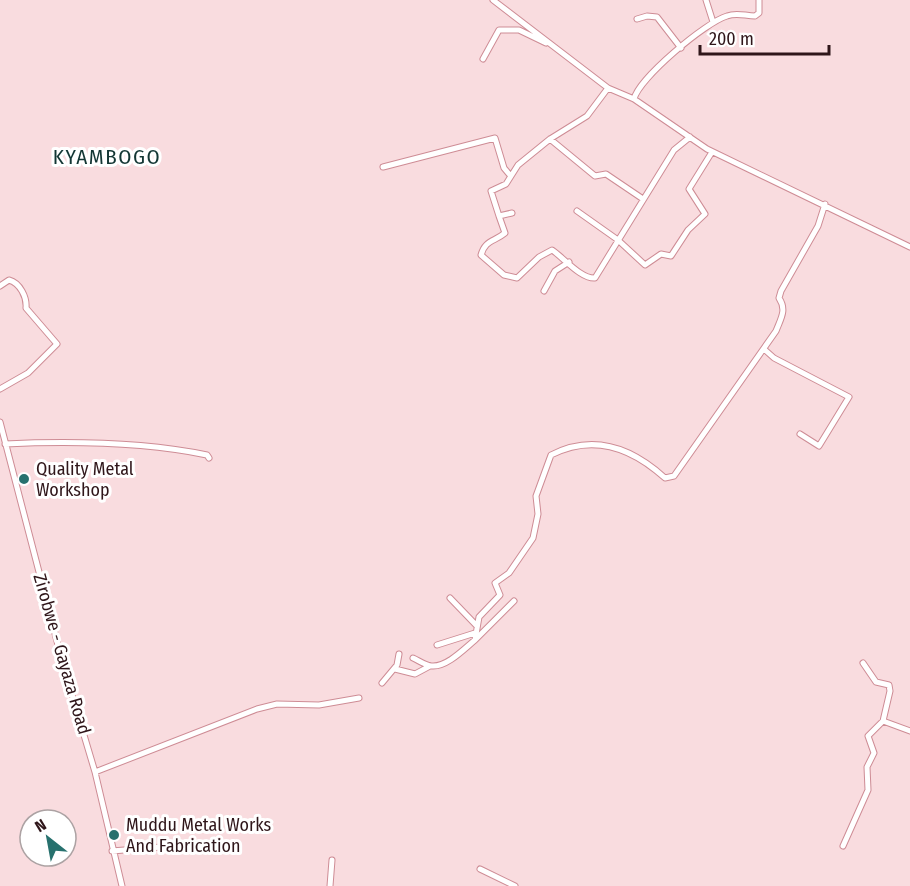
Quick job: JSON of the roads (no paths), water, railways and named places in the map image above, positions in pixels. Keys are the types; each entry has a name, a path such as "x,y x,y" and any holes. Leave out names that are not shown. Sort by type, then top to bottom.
{"street":[{"path":"493,0 608,88 634,99 712,152 825,204 910,247"},
{"path":"706,0 713,22"},
{"path":"634,99 639,88 681,48 713,22 736,14 755,16 759,13 759,0"},
{"path":"637,19 646,16 657,17 681,48"},
{"path":"483,59 499,30 519,30 548,43"},
{"path":"608,88 587,116 550,139 509,174 506,183 490,194 505,233 483,246 481,255 504,275 518,278 539,257 552,250 581,273 595,278 674,150 690,137"},
{"path":"383,167 495,138 504,168 509,174"},
{"path":"550,139 595,176 606,174 643,199"},
{"path":"577,211 618,240 645,265 662,254 671,256 688,230 705,214 689,189 712,152"},
{"path":"475,640 479,616 500,595 495,583 509,573 533,538 538,514 536,496 551,455 580,446 604,444 620,447 651,465 665,478 670,478 702,439 765,350 783,314 784,305 779,298 781,291 818,226 825,204"},
{"path":"499,216 512,213"},
{"path":"544,291 555,271 569,262"},
{"path":"0,286 9,280 16,283 27,299 26,308 57,344 28,372 0,389"},
{"path":"765,350 774,358 849,397 819,446 800,434"},
{"name":"Zirobwe - Gayaza Road","path":"0,422 64,668 95,772 122,886"},
{"path":"5,444 59,441 105,444 187,452 207,455 209,458"},
{"path":"450,598 476,625"},
{"path":"394,669 415,674 430,666 445,663 475,640 514,602"},
{"path":"436,645 475,633"},
{"path":"382,682 394,669 399,654"},
{"path":"413,658 430,666"},
{"path":"843,846 868,790 867,767 874,753 868,736 883,721 890,691 889,685 876,682 863,663"},
{"path":"95,772 257,708 277,704 319,705 359,698"},
{"path":"883,721 910,731"},
{"path":"112,851 210,843"},
{"path":"330,886 332,860"},
{"path":"480,870 514,886"}],"place":[{"name":"Quality Metal Workshop","path":"24,479"},
{"name":"Muddu Metal Works And Fabrication","path":"114,835"}],"district":[{"name":"KYAMBOGO","path":"107,157"}]}
